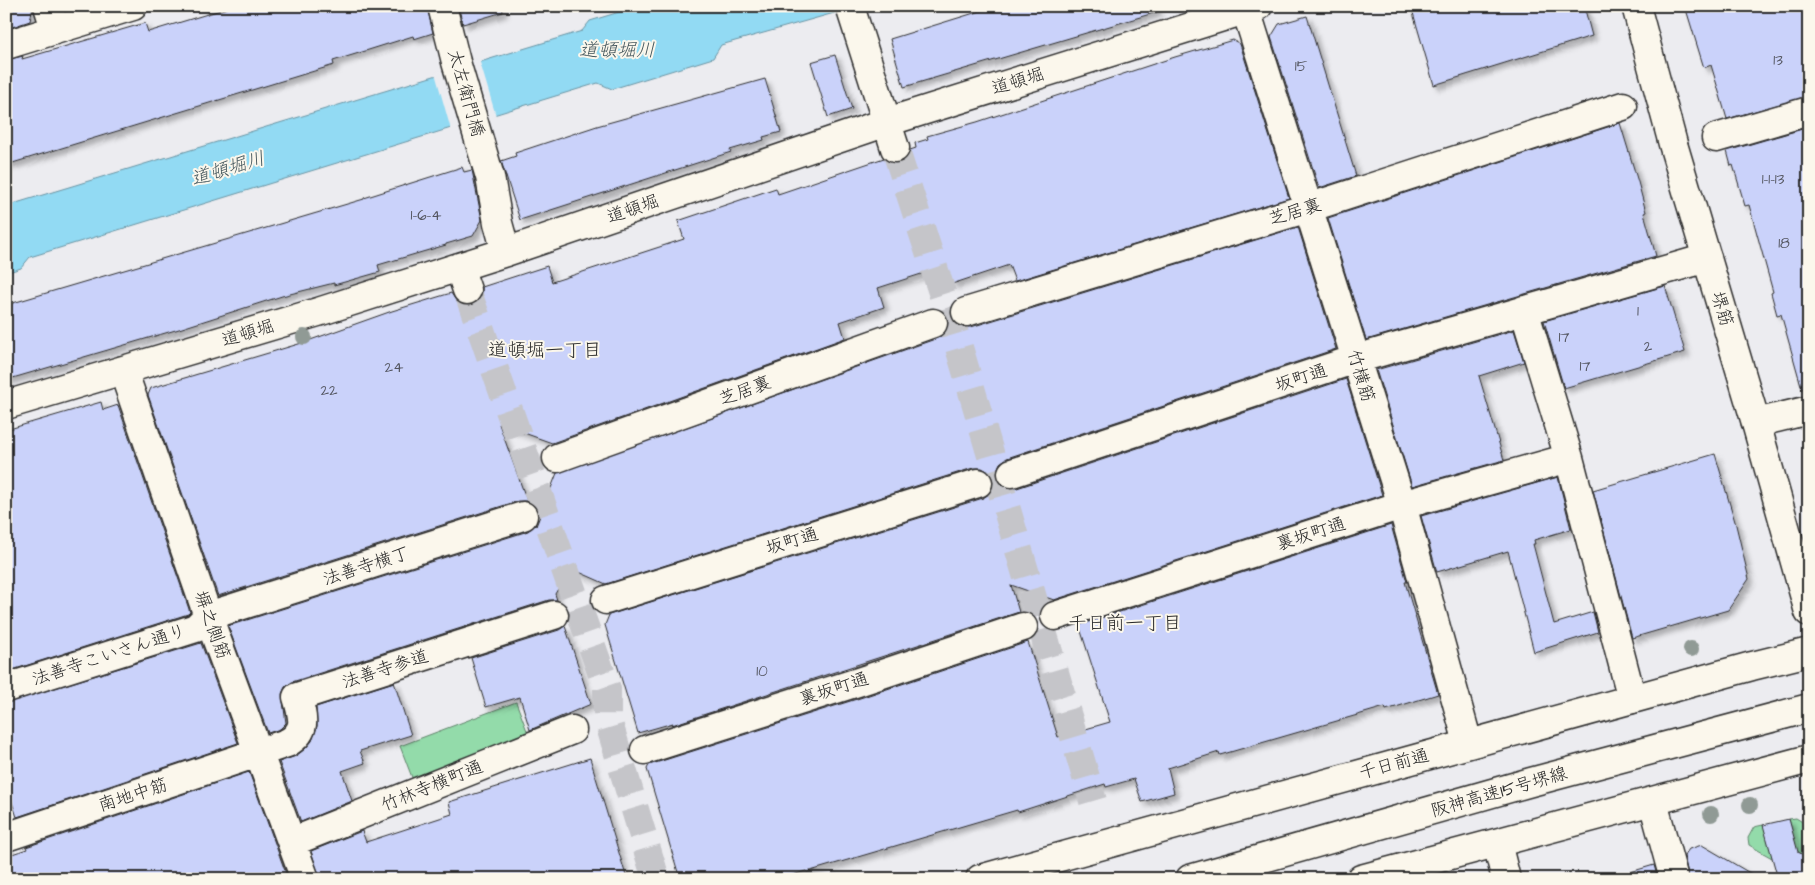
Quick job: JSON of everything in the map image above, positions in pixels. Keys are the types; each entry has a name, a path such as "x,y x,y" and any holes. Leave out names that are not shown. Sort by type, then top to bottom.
{"main road":[{"path":"6,45 52,18 132,6"},
{"path":"852,6 852,13 895,148"},
{"name":"堺筋","path":"1636,6 1673,144 1756,423 1809,612"},
{"name":"太左衛門橋","path":"442,8 490,177 498,223 506,252"},
{"name":"道頓堀","path":"6,405 318,312 463,279 506,252 887,122 1252,8"},
{"name":"竹横筋","path":"1252,8 1308,208 1402,505 1468,743"},
{"name":"芝居裏","path":"966,312 1308,208 1623,106"},
{"path":"1716,138 1809,112"},
{"name":"坂町通","path":"1012,473 1356,360 1707,258"},
{"path":"1524,310 1569,458 1632,699"},
{"name":"芝居裏","path":"557,458 933,323"},
{"name":"塀之側筋","path":"123,370 208,616 306,879"},
{"path":"1756,423 1809,410"},
{"name":"裏坂町通","path":"1055,616 1402,505 1569,458"},
{"name":"坂町通","path":"606,600 978,483"},
{"name":"法善寺横丁","path":"208,616 523,516"},
{"name":"法善寺参道","path":"259,753 287,744 299,734 303,722 297,697 554,615"},
{"name":"法善寺こいさん通り","path":"6,688 196,628 208,616"},
{"name":"裏坂町通","path":"645,750 1023,627"},
{"name":"千日前通","path":"980,879 1468,743 1809,652"},
{"name":"阪神高速15号堺線","path":"1190,879 1522,785 1809,708"},
{"name":"竹林寺横町通","path":"292,842 572,730"},
{"name":"南地中筋","path":"6,837 259,753"},
{"path":"1361,879 1809,759"},
{"path":"1653,802 1674,879"},
{"path":"1497,843 1506,879"}],"green space":[{"path":"516,702 529,736 413,780 400,746"},
{"path":"1796,818 1809,826 1809,858 1781,843 1772,858 1749,845 1748,838 1754,827 1763,825 1792,831 1789,819"}],"water":[{"name":"道頓堀川","path":"639,6 859,6 721,45 713,58 612,89 598,83 30,257 21,268 6,273 6,203 13,204 582,31 590,21"}],"pier":[{"path":"479,59 496,116 451,130 435,73"}],"building":[{"path":"6,6 33,6 30,21 6,29"},
{"path":"234,6 427,6 433,33 414,39 413,36 333,61 334,65 6,165 6,60 23,56 22,59 145,23 148,32"},
{"path":"458,6 502,6 503,12 463,24"},
{"path":"997,6 1156,6 1157,12 904,87 890,39"},
{"path":"1411,6 1584,6 1592,36 1434,85"},
{"path":"1685,6 1809,6 1809,96 1727,119 1711,65 1704,68"},
{"path":"1307,16 1356,176 1319,188 1271,37 1279,24"},
{"path":"1233,40 1240,44 1289,198 1015,281 1009,265 952,284 946,266 878,288 884,307 840,322 845,338 552,443 499,424 527,501 518,501 218,596 148,395 151,388 302,343 392,311 451,293 457,302 472,305 479,300 482,287 547,266 552,282 684,239 678,221 776,188 778,194 884,158 891,163 900,163 907,158 910,150 916,148 915,143 928,139 927,136 977,122 1175,57"},
{"path":"835,55 852,109 828,117 811,62"},
{"path":"765,79 781,132 763,137 764,140 730,150 731,152 520,220 501,161 516,156 515,153 597,126"},
{"path":"1620,123 1638,182 1656,256 1366,340 1328,218"},
{"path":"1809,127 1809,388 1802,389 1781,314 1777,315 1771,293 1773,292 1749,205 1745,206 1727,151"},
{"path":"462,167 464,172 472,170 482,220 473,236 378,265 380,272 334,285 334,283 282,296 179,329 6,380 6,305 364,199"},
{"path":"1298,227 1336,349 1007,458 1000,463 997,477 1002,485 1009,488 1017,488 1346,379 1382,495 1054,600 1011,585 1019,612 672,725 673,723 638,733 605,625 609,615 983,498 989,494 993,487 993,478 989,472 982,468 973,468 606,584 570,568 555,594 557,600 549,600 292,682 285,687 282,694 286,723 280,729 268,733 228,626 528,531 536,524 536,526 557,473 938,338 946,332 962,327 971,327"},
{"path":"1665,286 1685,352 1564,388 1544,321"},
{"path":"1514,330 1524,362 1479,376 1504,460 1412,486 1376,370"},
{"path":"101,402 103,410 118,405 190,612 6,672 6,430"},
{"path":"1715,454 1736,525 1749,579 1728,610 1632,638 1593,490"},
{"path":"1558,477 1571,529 1534,540 1535,544 1533,544 1554,624 1593,612 1598,632 1534,652 1508,551 1437,572 1421,516"},
{"path":"1391,525 1407,582 1405,582 1438,694 1386,710 1385,707 1220,755 1219,752 1168,768 1174,793 1142,802 1134,779 1106,787 1105,784 1018,812 1017,810 779,879 680,879 647,769 649,765 1028,642 1058,737 1110,722 1079,625"},
{"path":"565,626 591,704 530,730 520,697 486,707 471,658 559,630"},
{"path":"201,643 238,743 17,817 6,785 6,703"},
{"path":"394,682 411,735 360,751 365,763 342,771 352,801 301,822 279,762 296,756 312,741 317,726 316,707"},
{"path":"590,758 627,879 320,879 311,851 362,831 366,842 452,814 449,802"},
{"path":"249,772 288,879 6,879 6,856 27,849 26,847"},
{"path":"1789,819 1798,852 1809,858 1809,879 1778,879 1763,825"},
{"path":"1702,845 1760,879 1689,879 1684,856 1689,849"},
{"path":"1654,865 1658,879 1628,879 1627,873"}],"tunnel":[{"path":"895,148 950,317 1093,801"},
{"path":"467,290 607,689 607,717 656,879"}],"district":[{"name":"道頓堀一丁目","path":"545,350"},
{"name":"千日前一丁目","path":"1125,623"}]}
